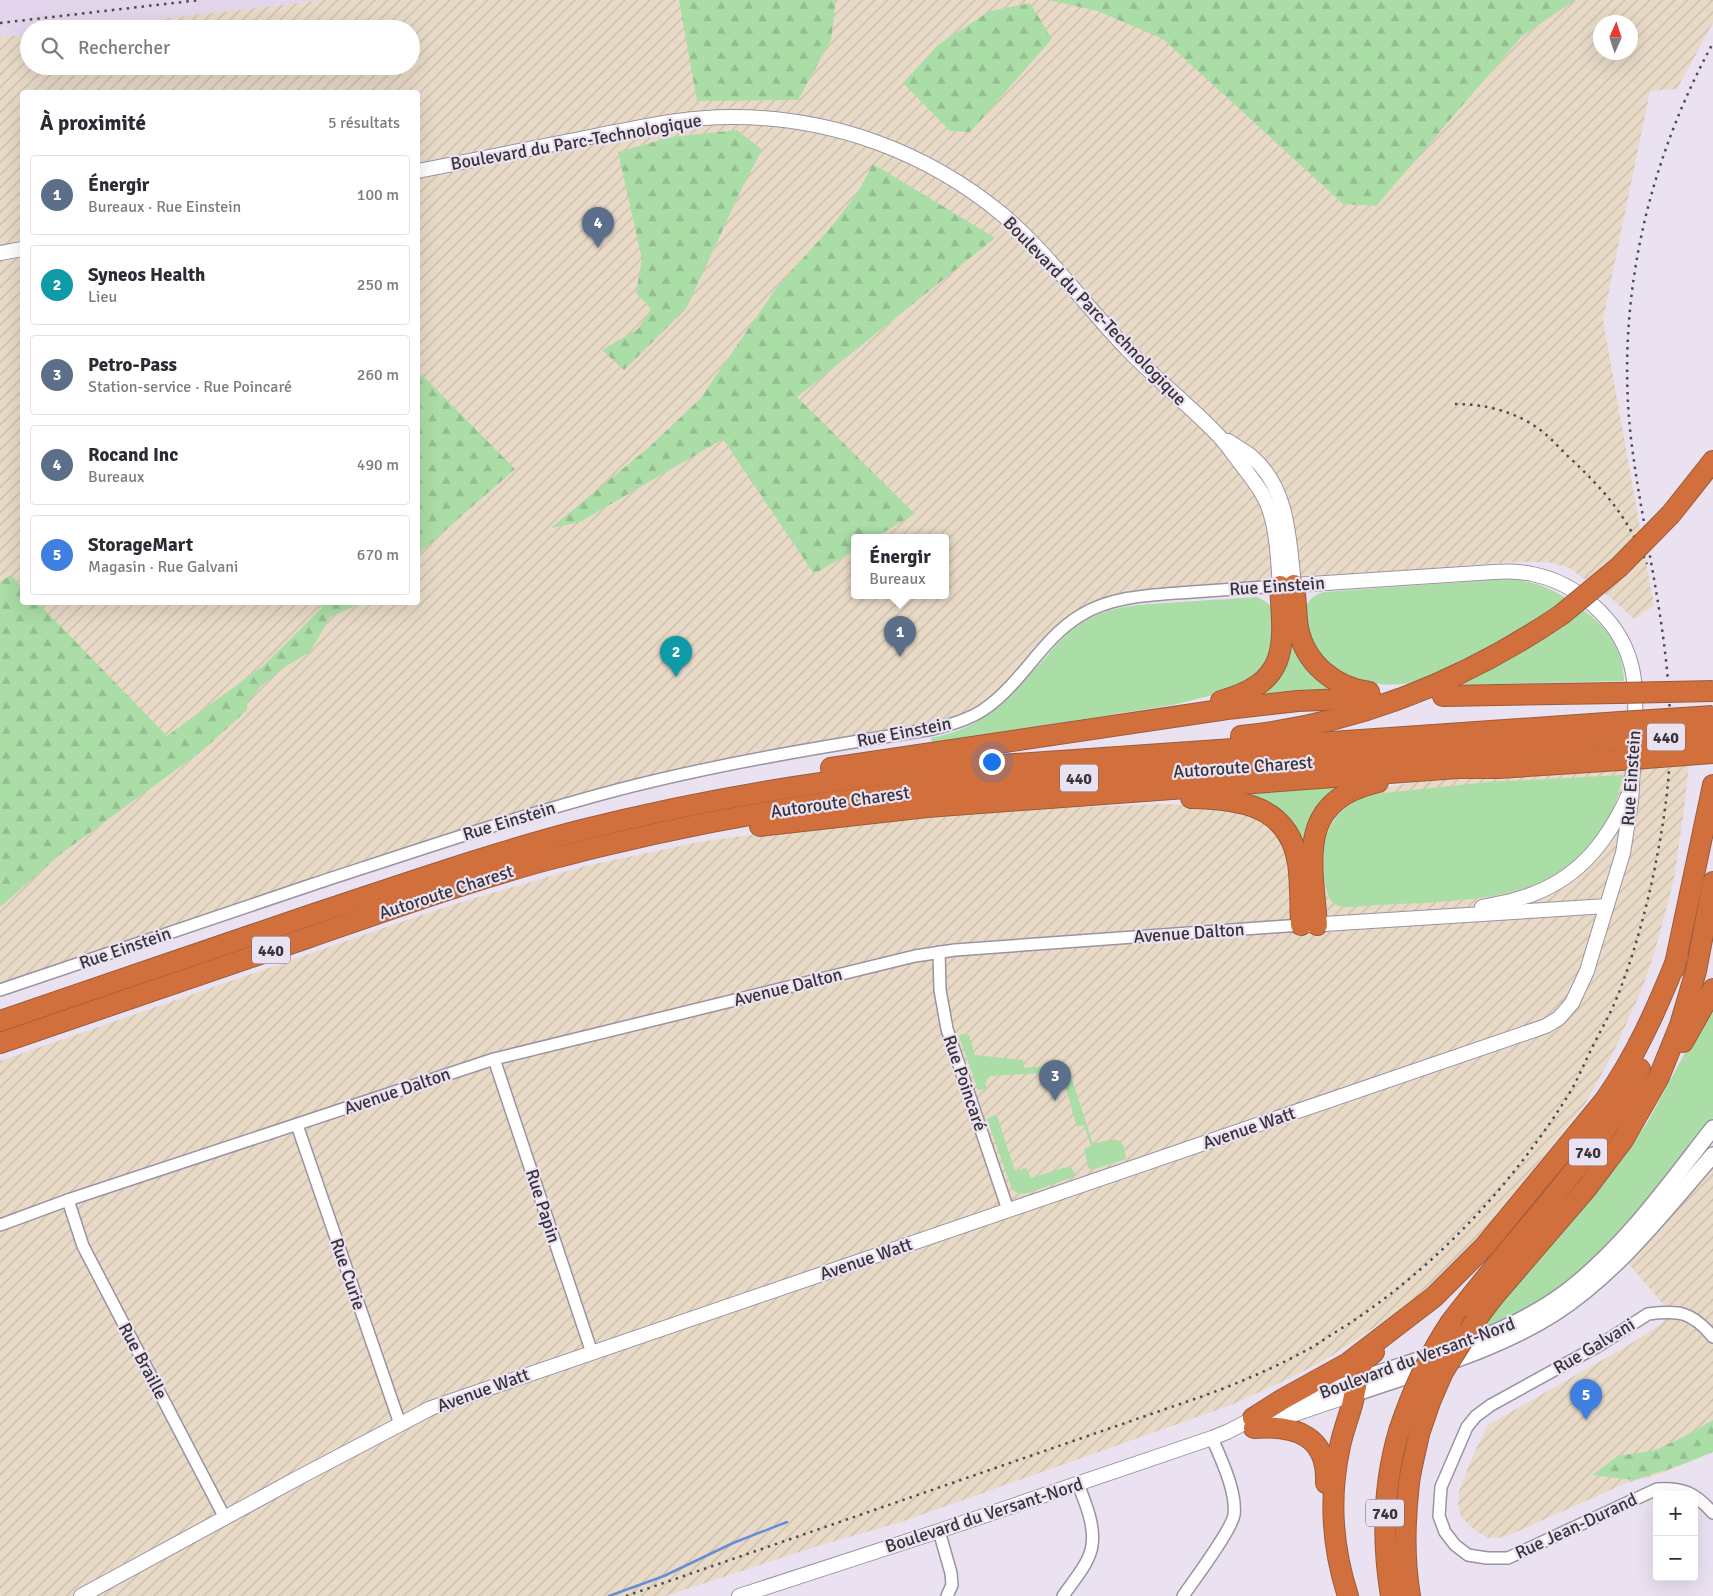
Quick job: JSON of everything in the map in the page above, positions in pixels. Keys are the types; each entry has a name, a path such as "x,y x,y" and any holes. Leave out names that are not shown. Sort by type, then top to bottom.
{"highway":[{"path":"916,771 979,760 1245,736 1319,723 1373,709 1442,683 1503,652 1561,614 1618,567 1671,514 1713,461"},
{"path":"628,819 700,794 854,764 1258,705 1372,695 1336,682 1314,661 1303,644 1287,585"},
{"path":"1118,725 1229,699 1246,693 1259,685 1273,670 1281,651 1287,585"},
{"path":"1443,696 1713,690"},
{"name":"Autoroute Charest","path":"0,1021 428,876 536,843 628,819 758,793 916,771 1620,741 1713,716"},
{"name":"Autoroute Charest","path":"0,1043 406,904 544,861 669,831 748,815 915,791 1713,734"},
{"path":"1309,925 1313,840 1322,817 1332,804 1354,789 1382,781 1499,768 1620,741 1713,753"},
{"path":"544,861 623,852 699,836 809,820 927,807 1448,769 1499,768"},
{"name":"740","path":"1391,1596 1386,1558 1386,1502 1392,1454 1408,1401 1435,1346 1451,1322 1484,1279 1575,1170 1598,1139 1636,1077 1661,1019 1678,956 1713,785"},
{"path":"1036,798 1198,798 1239,802 1257,807 1272,816 1289,836 1294,848 1309,925"},
{"name":"740","path":"1410,1596 1406,1526 1409,1482 1419,1434 1430,1402 1444,1372 1475,1321 1494,1296 1586,1189 1630,1129 1658,1077 1680,1024 1696,971 1713,882"},
{"path":"1253,1423 1282,1399 1348,1364 1434,1297 1485,1246 1605,1100 1621,1077 1648,1026 1678,956"},
{"path":"1630,1129 1656,1089 1713,989"},
{"path":"1338,1562 1333,1521 1334,1486 1340,1446 1360,1368 1364,1361 1416,1312"},
{"path":"1253,1423 1292,1430 1307,1437 1319,1448 1327,1469 1328,1531 1348,1596"}],"main road":[{"name":"Boulevard du Versant-Nord","path":"1356,1387 1484,1336 1519,1320 1560,1296 1586,1276 1623,1241 1713,1128"},
{"name":"Boulevard du Versant-Nord","path":"1356,1387 1486,1348 1516,1335 1556,1313 1599,1280 1620,1261 1713,1155"}],"street":[{"name":"Boulevard du Parc-Technologique","path":"420,171 652,125 705,118 734,117 797,122 863,137 919,160 946,174 1004,216 1027,238 1132,355 1219,436 1254,480 1268,506 1287,585"},
{"path":"0,253 20,249"},
{"name":"Rue Einstein","path":"0,990 426,847 570,803 670,777 953,724 972,716 990,705 1011,685 1062,628 1082,615 1103,605 1138,597 1504,571 1540,576 1566,587 1608,620 1623,643 1630,660 1634,676 1635,695 1633,786 1623,853 1607,906"},
{"path":"1438,917 1523,898 1559,882 1580,866 1600,846 1620,814 1633,786"},
{"name":"Avenue Dalton","path":"0,1225 68,1200 494,1059 886,963 939,952 1309,925 1607,906"},
{"name":"Avenue Watt","path":"81,1596 400,1424 447,1402 1546,1026 1564,1013 1576,995 1587,971 1607,906"},
{"name":"Rue Poincaré","path":"939,952 940,990 947,1029 1008,1210"},
{"name":"Rue Papin","path":"494,1059 592,1353"},
{"name":"Rue Curie","path":"296,1124 400,1424"},
{"name":"Rue Braille","path":"68,1200 83,1246 225,1518"},
{"name":"Rue Galvani","path":"1476,1416 1491,1405 1598,1346 1648,1314 1687,1315 1701,1323 1713,1337"},
{"name":"Boulevard du Versant-Nord","path":"739,1596 1078,1484 1356,1387"},
{"name":"Rue Jean-Durand","path":"1476,1416 1467,1427 1442,1487 1438,1516 1444,1532 1455,1545 1468,1555 1487,1558 1508,1558 1657,1490 1671,1488 1694,1494 1713,1513"},
{"path":"1182,1596 1229,1528 1234,1515 1232,1493 1212,1438"},
{"path":"1063,1596 1086,1563 1092,1546 1092,1531 1086,1503 1078,1484"},
{"path":"939,1530 952,1573 952,1585 947,1596"}],"shaded area":[{"path":"0,0 324,0 152,20 20,20 20,35 0,37"},
{"path":"324,0 1713,0 1713,23 1677,89 1650,91 1603,320 1654,606 1634,619 1612,599 1569,568 1548,562 1514,562 1126,592 1104,599 992,699 961,717 935,724 591,793 0,984 0,37 20,35 20,75 420,75 420,20 152,20"},
{"path":"1689,764 1674,879 1655,951 1642,989 1613,1053 1585,1104 1473,1245 1426,1290 1347,1346 1290,1378 1231,1405 898,1523 821,1545 665,1596 0,1596 0,1061 458,903 585,866 699,842 904,817 1052,808 1161,804 1241,809 1317,847 1331,813 1373,789 1418,782 1492,776"},
{"path":"1713,1166 1713,1452 1657,1475 1626,1483 1512,1534 1499,1538 1489,1538 1476,1531 1461,1517 1458,1504 1459,1491 1488,1425 1627,1346 1664,1322 1664,1305 1627,1262"}],"green space":[{"path":"679,0 836,0 831,40 798,100 697,101"},
{"path":"1048,0 1575,0 1522,36 1376,206 1343,204 1163,39 1098,11"},
{"path":"1030,3 1052,39 970,132 950,131 903,83 938,45 990,11"},
{"path":"737,130 762,150 742,188 686,309 624,370 602,350 638,329 651,309 636,293 642,259 618,152 672,137"},
{"path":"873,164 995,238 797,397 915,514 881,534 851,534 851,552 814,574 723,439 580,522 551,528 648,448 700,399 777,287 832,226 858,192"},
{"path":"420,373 515,469 420,552"},
{"path":"11,575 20,585 20,605 40,605 167,736 263,666 322,608 319,605 357,605 330,617 310,652 286,666 261,686 247,703 247,710 203,750 62,853 0,907 0,582"},
{"path":"1506,579 1538,584 1566,598 1471,658 1417,681 1396,685 1379,684 1362,682 1340,675 1321,658 1307,632 1306,607 1312,598 1324,592"},
{"path":"1257,597 1268,603 1274,611 1276,641 1261,674 1237,689 1173,705 932,743 931,738 968,726 996,708 1059,642 1079,625 1096,615 1119,608 1144,604"},
{"path":"1580,608 1598,622 1611,639 1620,658 1624,681 1452,685"},
{"path":"1287,636 1333,687 1332,692 1257,698"},
{"path":"1623,775 1613,811 1602,831 1581,856 1563,870 1544,881 1491,896 1444,902 1345,907 1336,905 1329,897 1323,865 1323,850 1326,837 1338,815 1366,795 1488,782"},
{"path":"1348,783 1301,850 1234,791"},
{"path":"1713,1001 1713,1118 1613,1242 1571,1280 1547,1297 1523,1311 1481,1330 1480,1328 1619,1164 1647,1123"},
{"path":"961,1034 969,1035 975,1055 1023,1060 1024,1068 1067,1064 1093,1144 1111,1140 1119,1141 1125,1150 1126,1159 1091,1170 1088,1167 1084,1149 1091,1146 1084,1125 1077,1127 1061,1072 990,1076 985,1083 987,1089 978,1090 959,1036"},
{"path":"995,1115 997,1116 1015,1171 1026,1168 1031,1178 1070,1166 1075,1174 1073,1177 1025,1194 1017,1193 1012,1189 987,1119"},
{"path":"1713,1420 1713,1452 1681,1465 1634,1480 1592,1475 1618,1456 1656,1450"}],"waterway":[{"path":"609,1596 664,1576 733,1543 787,1522"}],"railway":[{"path":"26,20 200,0"},
{"path":"0,23 20,21"},
{"path":"626,1596 1206,1395 1295,1357 1380,1302 1442,1250 1497,1192 1547,1128 1575,1084 1618,995 1644,916 1663,821 1670,758 1670,705 1663,633 1633,454 1628,401 1628,347 1632,295 1640,242 1653,191 1669,140 1689,91 1713,43"},
{"path":"1455,404 1467,404 1502,411 1524,420 1544,433 1596,484 1616,507 1632,533 1647,564"}],"place":[{"name":"Rocand Inc","path":"598,248"},
{"name":"Énergir","path":"900,657"},
{"name":"Syneos Health","path":"676,677"},
{"name":"Petro-Pass","path":"1055,1101"},
{"name":"StorageMart","path":"1586,1420"}]}
